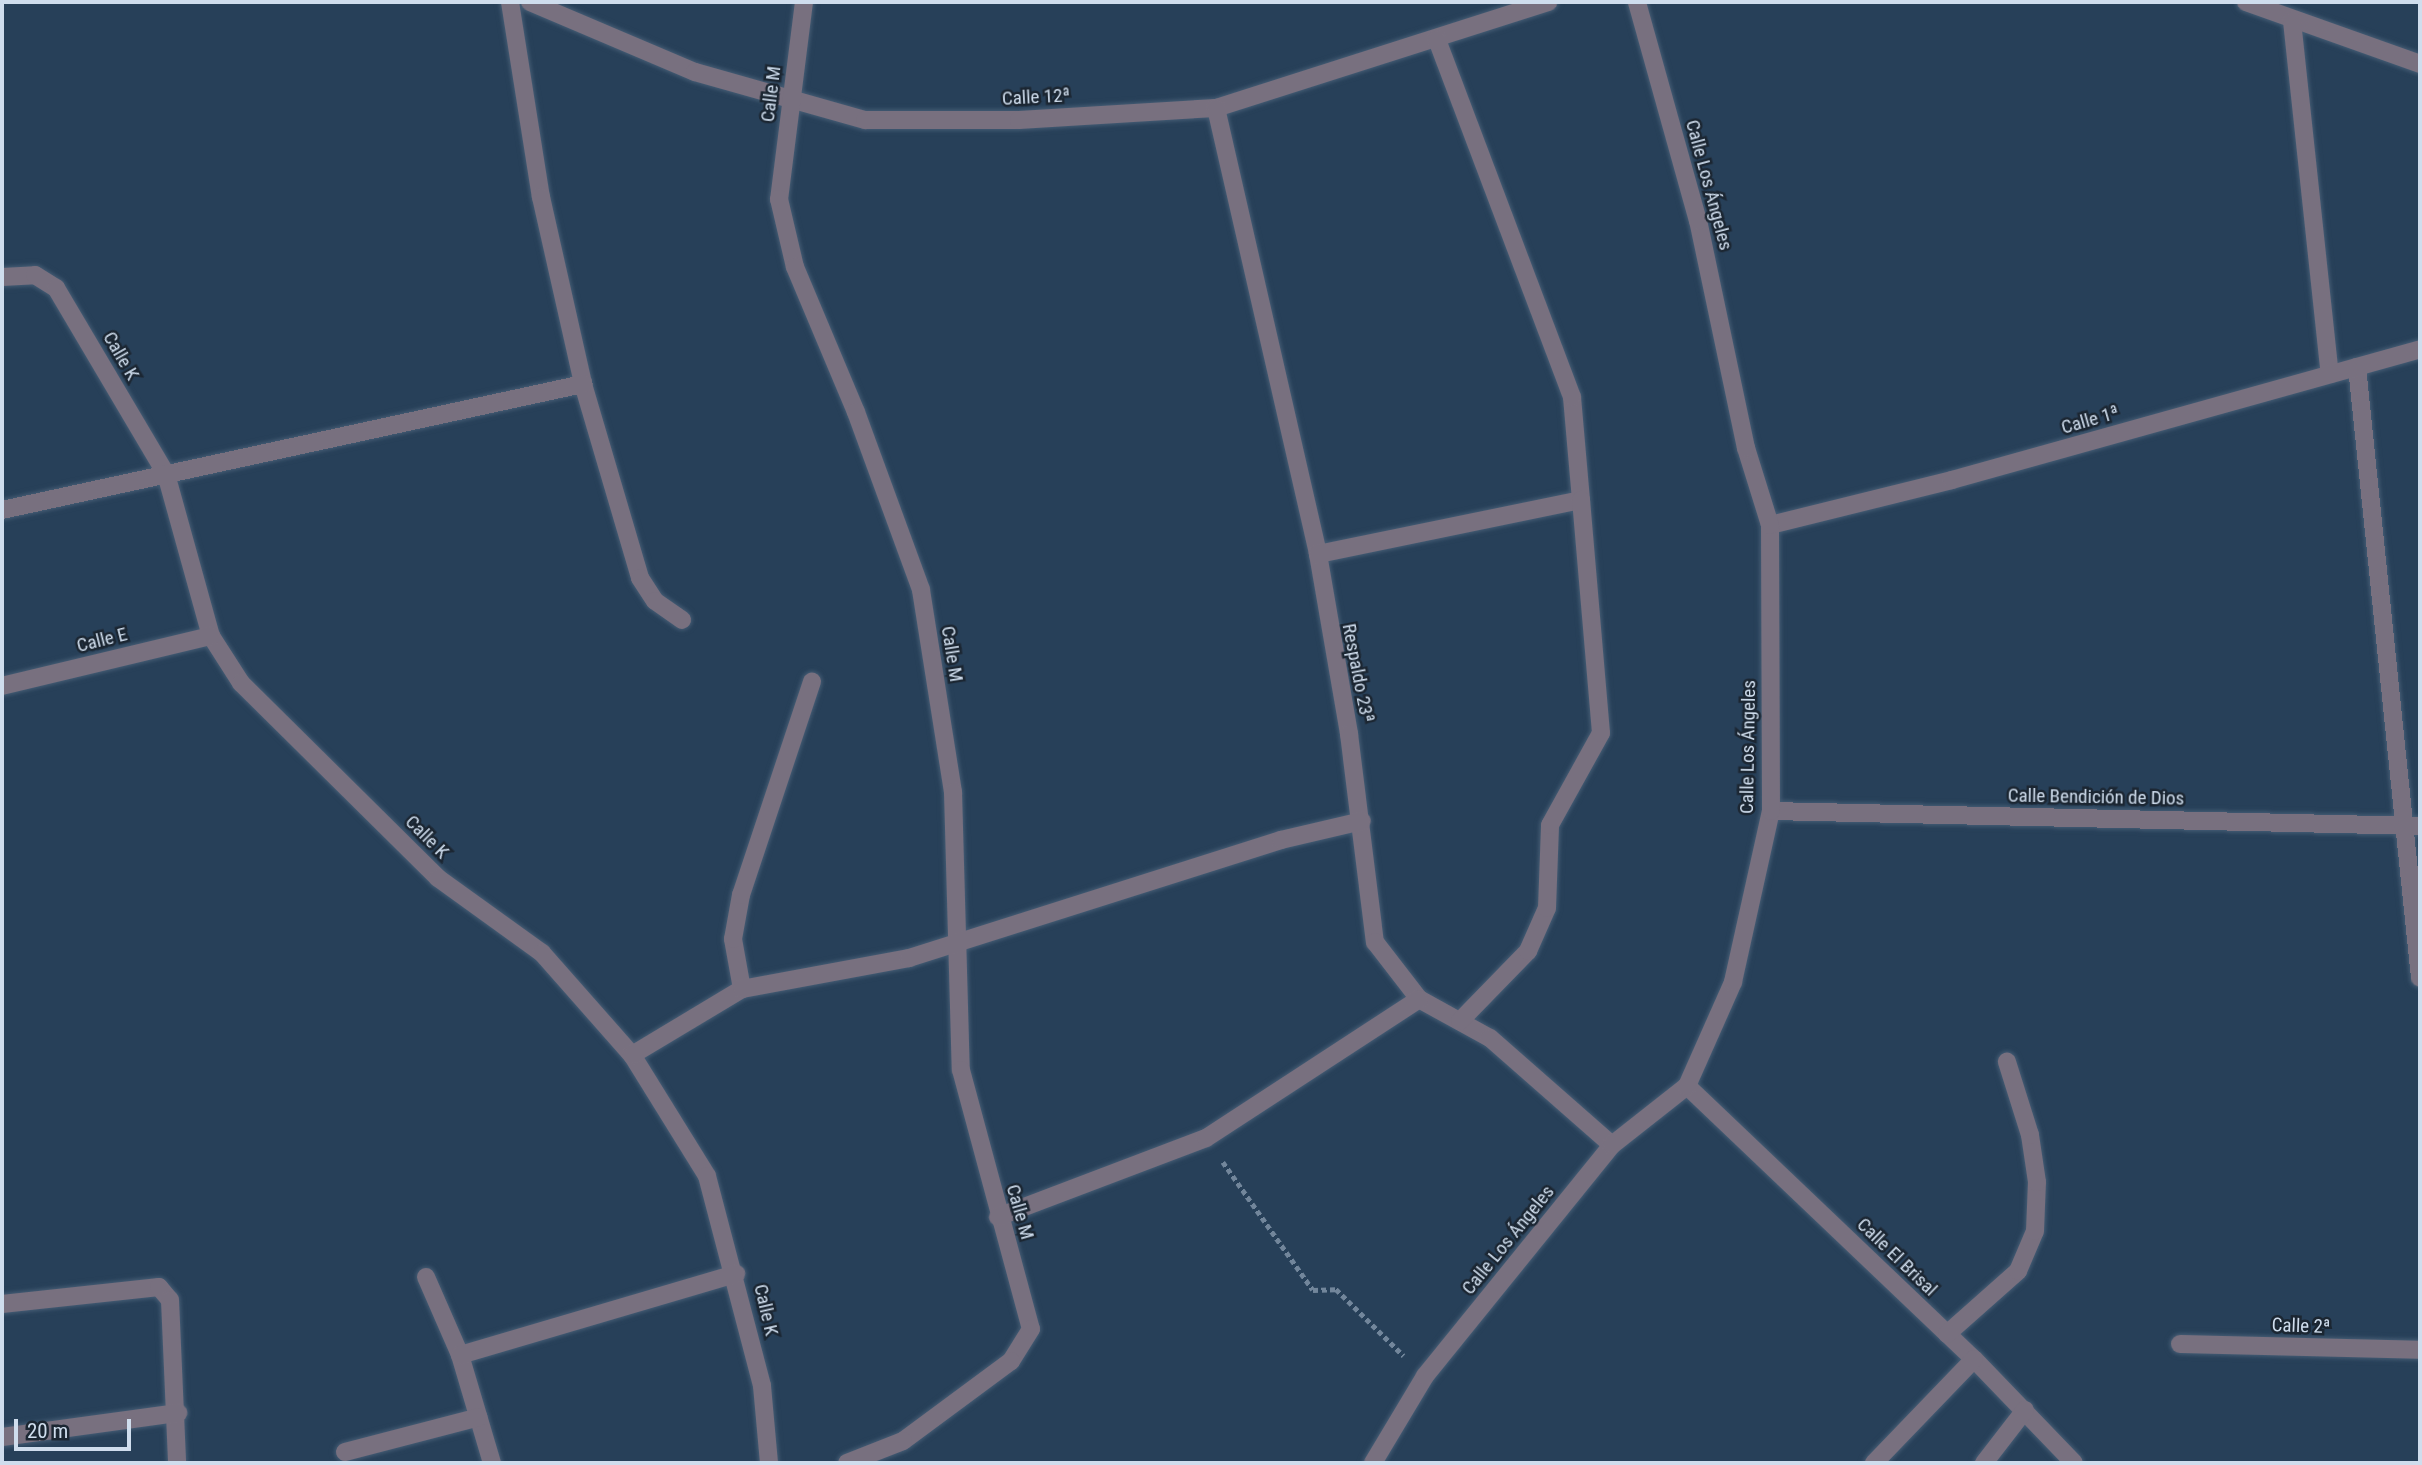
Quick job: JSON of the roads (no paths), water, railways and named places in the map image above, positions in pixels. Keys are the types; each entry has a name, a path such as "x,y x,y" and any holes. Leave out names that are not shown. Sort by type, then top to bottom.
{"street":[{"path":"510,2 541,197 583,384 640,578 655,601 682,620"},
{"name":"Calle 12ª","path":"530,2 695,72 792,97 865,120 1019,120 1216,108 1437,40 1549,2"},
{"name":"Calle M","path":"804,2 779,199 795,267 856,412 921,590 953,792 954,942 961,1070 998,1217 1031,1329 1011,1361 914,1433 848,1463"},
{"name":"Calle Los Ángeles","path":"1373,1463 1425,1376 1612,1145 1687,1086 1733,982 1771,811 1770,525 1746,448 1698,221 1637,2"},
{"path":"2246,2 2292,21 2420,64"},
{"path":"2292,21 2330,374"},
{"path":"1437,40 1572,397 1601,733 1550,825 1547,908 1528,951 1460,1021"},
{"name":"Respaldo 23ª","path":"1216,108 1318,554 1362,821 1375,942 1419,999 1490,1038 1612,1145"},
{"name":"Calle K","path":"2,277 35,275 56,288 166,474 211,636 240,683 438,878 542,953 632,1055 707,1176 736,1274 762,1386 769,1463"},
{"name":"Calle 1ª","path":"1770,525 1965,477 2420,349"},
{"path":"2357,367 2413,826 2420,978"},
{"path":"2,510 583,384"},
{"path":"1318,554 1581,500"},
{"name":"Calle E","path":"2,686 211,636"},
{"path":"742,989 733,939 741,895 812,681"},
{"name":"Calle Bendición de Dios","path":"1771,811 2413,826"},
{"path":"632,1055 742,989 909,958 1281,841 1362,821"},
{"path":"998,1217 1206,1138 1419,999"},
{"path":"1947,1334 2018,1271 2035,1231 2037,1182 2029,1135 2007,1062"},
{"name":"Calle El Brisal","path":"1687,1086 1974,1359 2074,1463"},
{"path":"460,1354 736,1274"},
{"path":"426,1277 460,1354 492,1463"},
{"path":"2,1304 159,1287 170,1300 178,1413 177,1463"},
{"name":"Calle 2ª","path":"2180,1344 2420,1350"},
{"path":"1874,1463 1974,1359"},
{"path":"1984,1463 2025,1410"},
{"path":"2,1437 178,1413"},
{"path":"345,1452 479,1418"}]}
